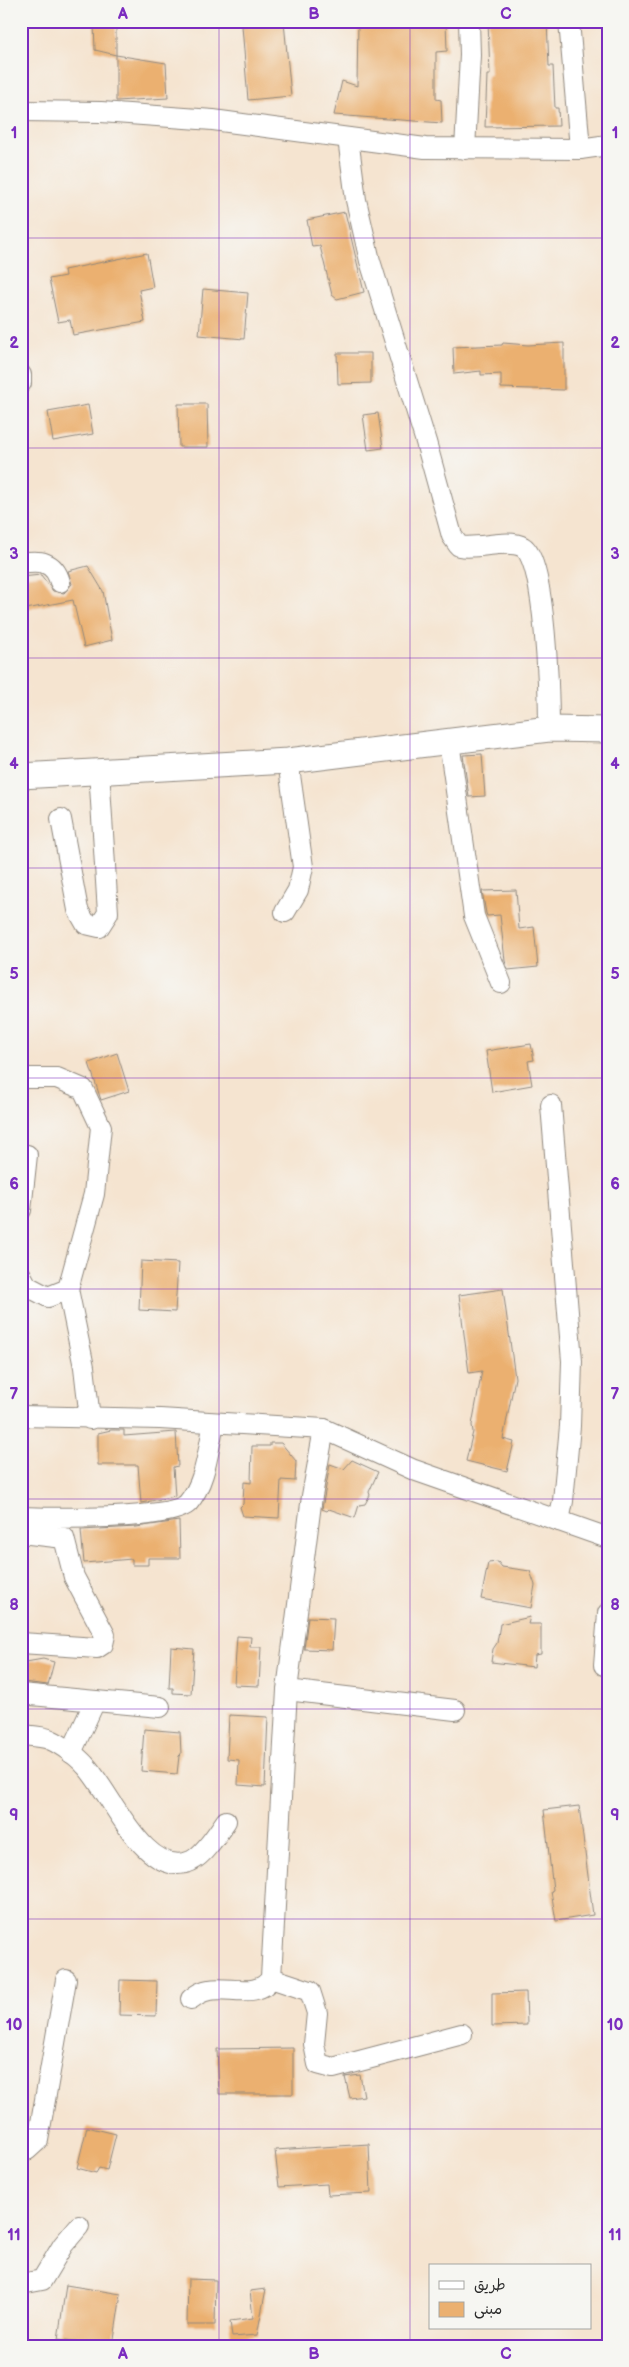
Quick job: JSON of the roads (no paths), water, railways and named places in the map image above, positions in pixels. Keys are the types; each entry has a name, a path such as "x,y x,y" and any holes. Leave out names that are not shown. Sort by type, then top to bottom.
{"street":[{"path":"465,148 470,55 469,21"},
{"path":"569,21 580,149"},
{"path":"21,112 101,112 213,120 425,148 580,149 608,145"},
{"path":"348,138 356,200 370,260 426,442 452,536 460,546 469,548 513,544 524,547 531,555 535,566 543,619 549,729"},
{"path":"21,375 21,383"},
{"path":"21,563 36,560 48,564 55,570 60,582"},
{"path":"21,776 99,770 288,761 549,729 608,730"},
{"path":"449,742 474,916 501,983"},
{"path":"285,912 298,890 303,867 288,761"},
{"path":"62,819 78,910 86,924 99,927 108,913 99,770"},
{"path":"21,1078 57,1078 83,1089 102,1127 94,1194 68,1289 84,1367 90,1419"},
{"path":"551,1106 572,1361 570,1426 563,1501 559,1521"},
{"path":"21,1210 27,1155"},
{"path":"21,1275 27,1286 48,1296 68,1289"},
{"path":"21,1416 90,1419 160,1419 324,1429 414,1470 608,1538"},
{"path":"21,1517 64,1519 165,1513 186,1505 200,1486 214,1423"},
{"path":"191,1999 209,1990 260,1989 268,1984 271,1978 287,1690 299,1587 324,1429"},
{"path":"21,1533 64,1538 74,1577 106,1635 103,1644 97,1648 21,1643"},
{"path":"604,1665 608,1613"},
{"path":"287,1690 455,1710"},
{"path":"21,1694 160,1707"},
{"path":"71,1754 95,1701"},
{"path":"21,1735 51,1740 86,1765 132,1832 152,1854 169,1864 191,1861 212,1842 226,1821"},
{"path":"271,1978 310,1991 317,2013 314,2044 318,2064 333,2068 462,2034"},
{"path":"21,2151 27,2150 38,2140 66,1980"},
{"path":"21,2284 42,2280 63,2245 79,2226"}]}
